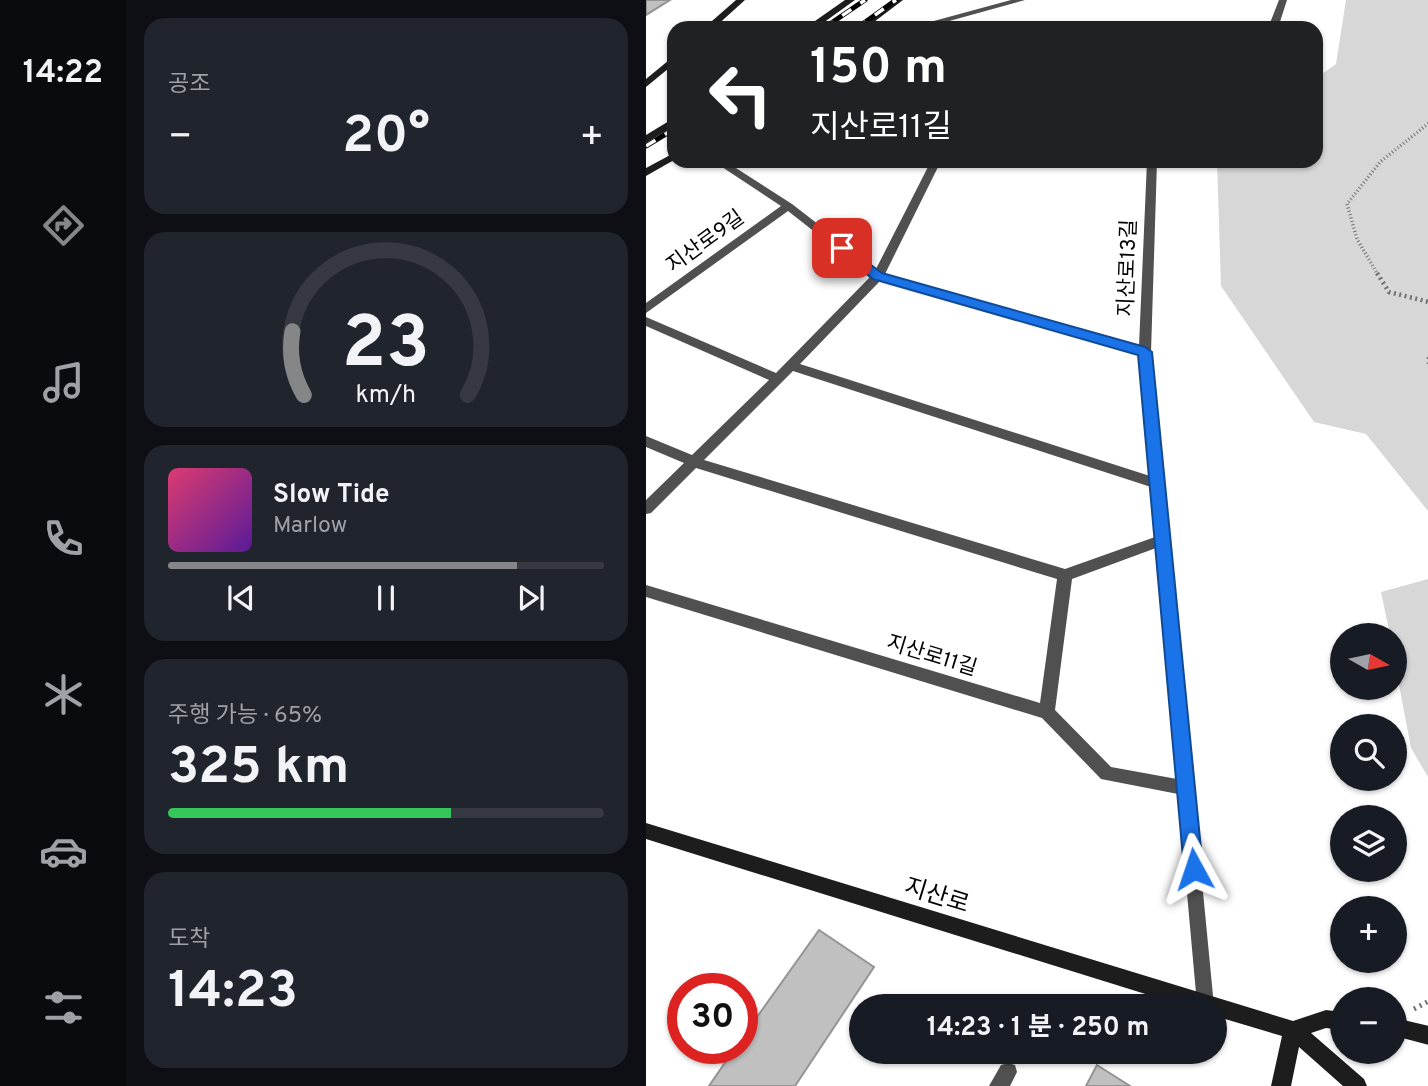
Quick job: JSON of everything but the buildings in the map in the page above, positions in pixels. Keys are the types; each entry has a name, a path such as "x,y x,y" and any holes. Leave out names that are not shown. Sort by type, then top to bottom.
{"main road":[{"path":"718,21 741,0"},
{"path":"820,21 851,0"},
{"path":"870,21 899,0"},
{"path":"646,84 667,65"},
{"path":"646,140 667,126"},
{"path":"646,173 667,160"},
{"name":"지산로","path":"646,831 1172,994"},
{"name":"지산로","path":"1227,1011 1293,1030 1357,1086"},
{"path":"1281,1086 1293,1030 1330,1020"},
{"path":"1407,1030 1428,1036"}],"street":[{"path":"940,21 1021,0"},
{"path":"1276,21 1284,0"},
{"path":"729,168 788,206 878,276 1145,352"},
{"path":"646,509 878,276 932,168"},
{"name":"지산로13길","path":"1152,168 1145,352 1186,789 1210,994"},
{"name":"지산로9길","path":"646,309 788,206"},
{"path":"646,321 778,379"},
{"path":"791,366 1157,484"},
{"path":"646,441 695,462 1065,575 1163,540"},
{"path":"1047,712 1065,575"},
{"name":"지산로11길","path":"646,591 1047,712 1107,774 1186,789"}],"path":[{"path":"1428,123 1380,162 1347,204 1350,221 1389,292 1428,302"},
{"path":"1428,357 1428,364"}],"shaded area":[{"path":"1346,0 1428,0 1428,511 1366,434 1314,422 1221,286 1217,168 1323,168 1323,73 1336,64"},
{"path":"1429,579 1428,777 1411,748 1407,714 1405,714 1402,700 1407,700 1407,623 1387,623 1381,592"}],"railway":[{"path":"834,21 865,0"},
{"path":"867,21 896,0"},
{"path":"646,146 667,133"}],"route":[{"path":"842,248 878,276 1145,352 1194,869"}]}
